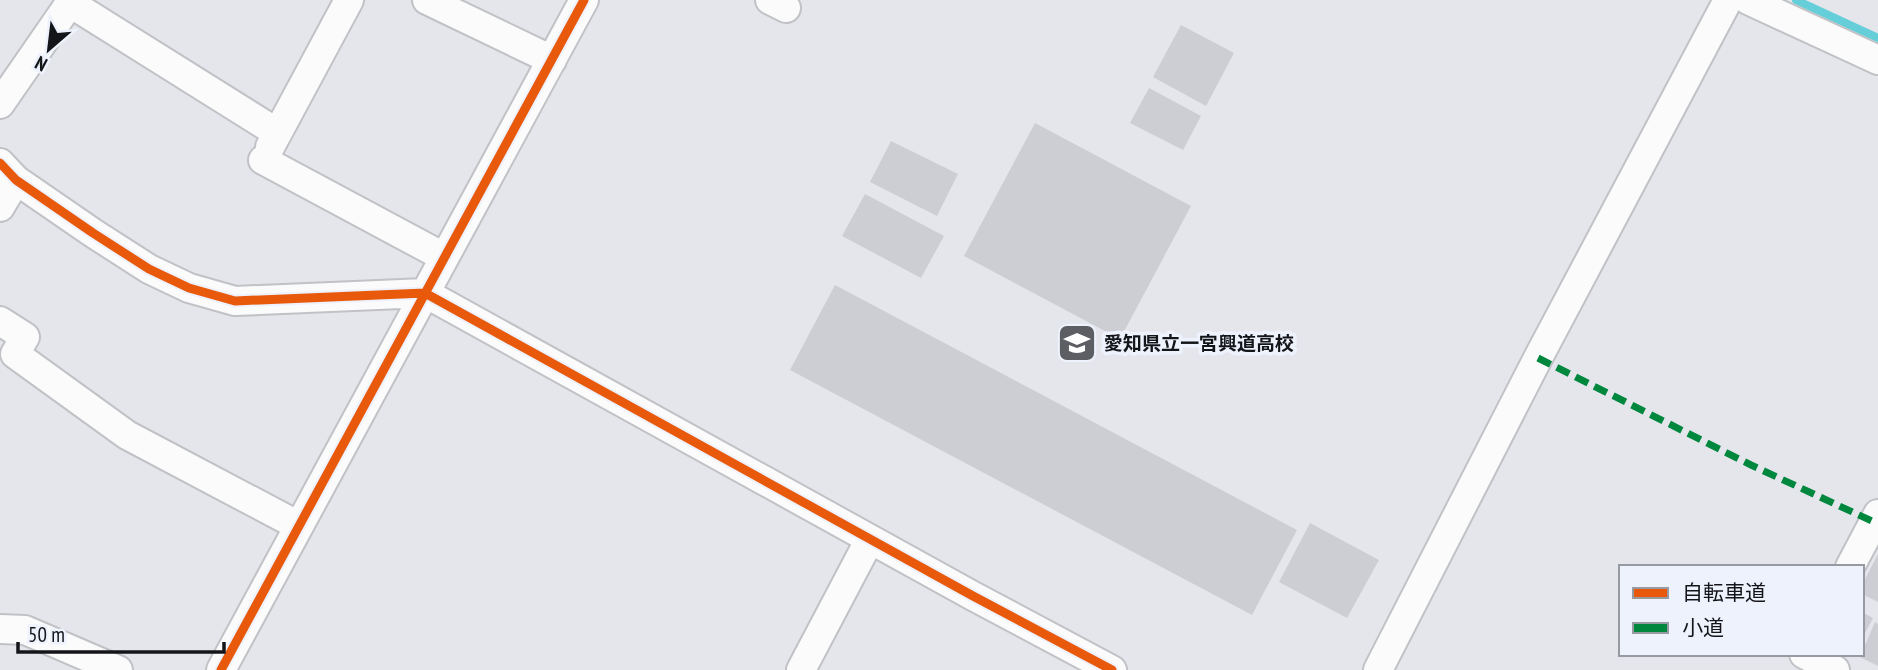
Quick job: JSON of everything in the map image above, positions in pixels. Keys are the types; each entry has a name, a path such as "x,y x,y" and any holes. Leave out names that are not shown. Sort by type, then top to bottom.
{"street":[{"path":"349,0 276,132 264,170 444,257"},
{"path":"427,0 552,60"},
{"path":"222,670 584,0"},
{"path":"1378,670 1538,358 1728,0"},
{"path":"1748,0 1878,60"},
{"path":"0,104 71,1 276,132"},
{"path":"0,207 8,171 149,270 189,288 235,301 425,293 1112,670"},
{"path":"0,321 25,337 15,354 127,435 299,526"},
{"path":"1851,565 1876,520"},
{"path":"800,670 870,539"},
{"path":"0,629 25,630 118,670"},
{"path":"1808,656 1835,670"}],"building":[{"path":"1181,25 1234,53 1206,106 1153,77"},
{"path":"1149,88 1201,116 1183,150 1130,123"},
{"path":"1035,123 1191,206 1120,339 964,256"},
{"path":"891,141 958,174 937,216 870,182"},
{"path":"865,194 944,236 921,278 842,236"},
{"path":"835,285 1297,530 1252,615 790,370"},
{"path":"1310,523 1379,560 1347,618 1279,582"},
{"path":"1878,554 1878,602 1864,595 1864,581"},
{"path":"1864,613 1873,618 1864,635"},
{"path":"1875,622 1878,624 1878,666 1860,657 1864,656 1864,648"}],"waterway":[{"path":"1796,0 1878,38"}],"marked path":[{"path":"1538,358 1751,465 1874,522"}],"cycle path":[{"path":"221,670 584,0"},
{"path":"0,163 16,180 93,233 149,269 189,288 235,301 425,293 1112,670"}],"place":[{"name":"愛知県立一宮興道高校","path":"1077,343"}]}
